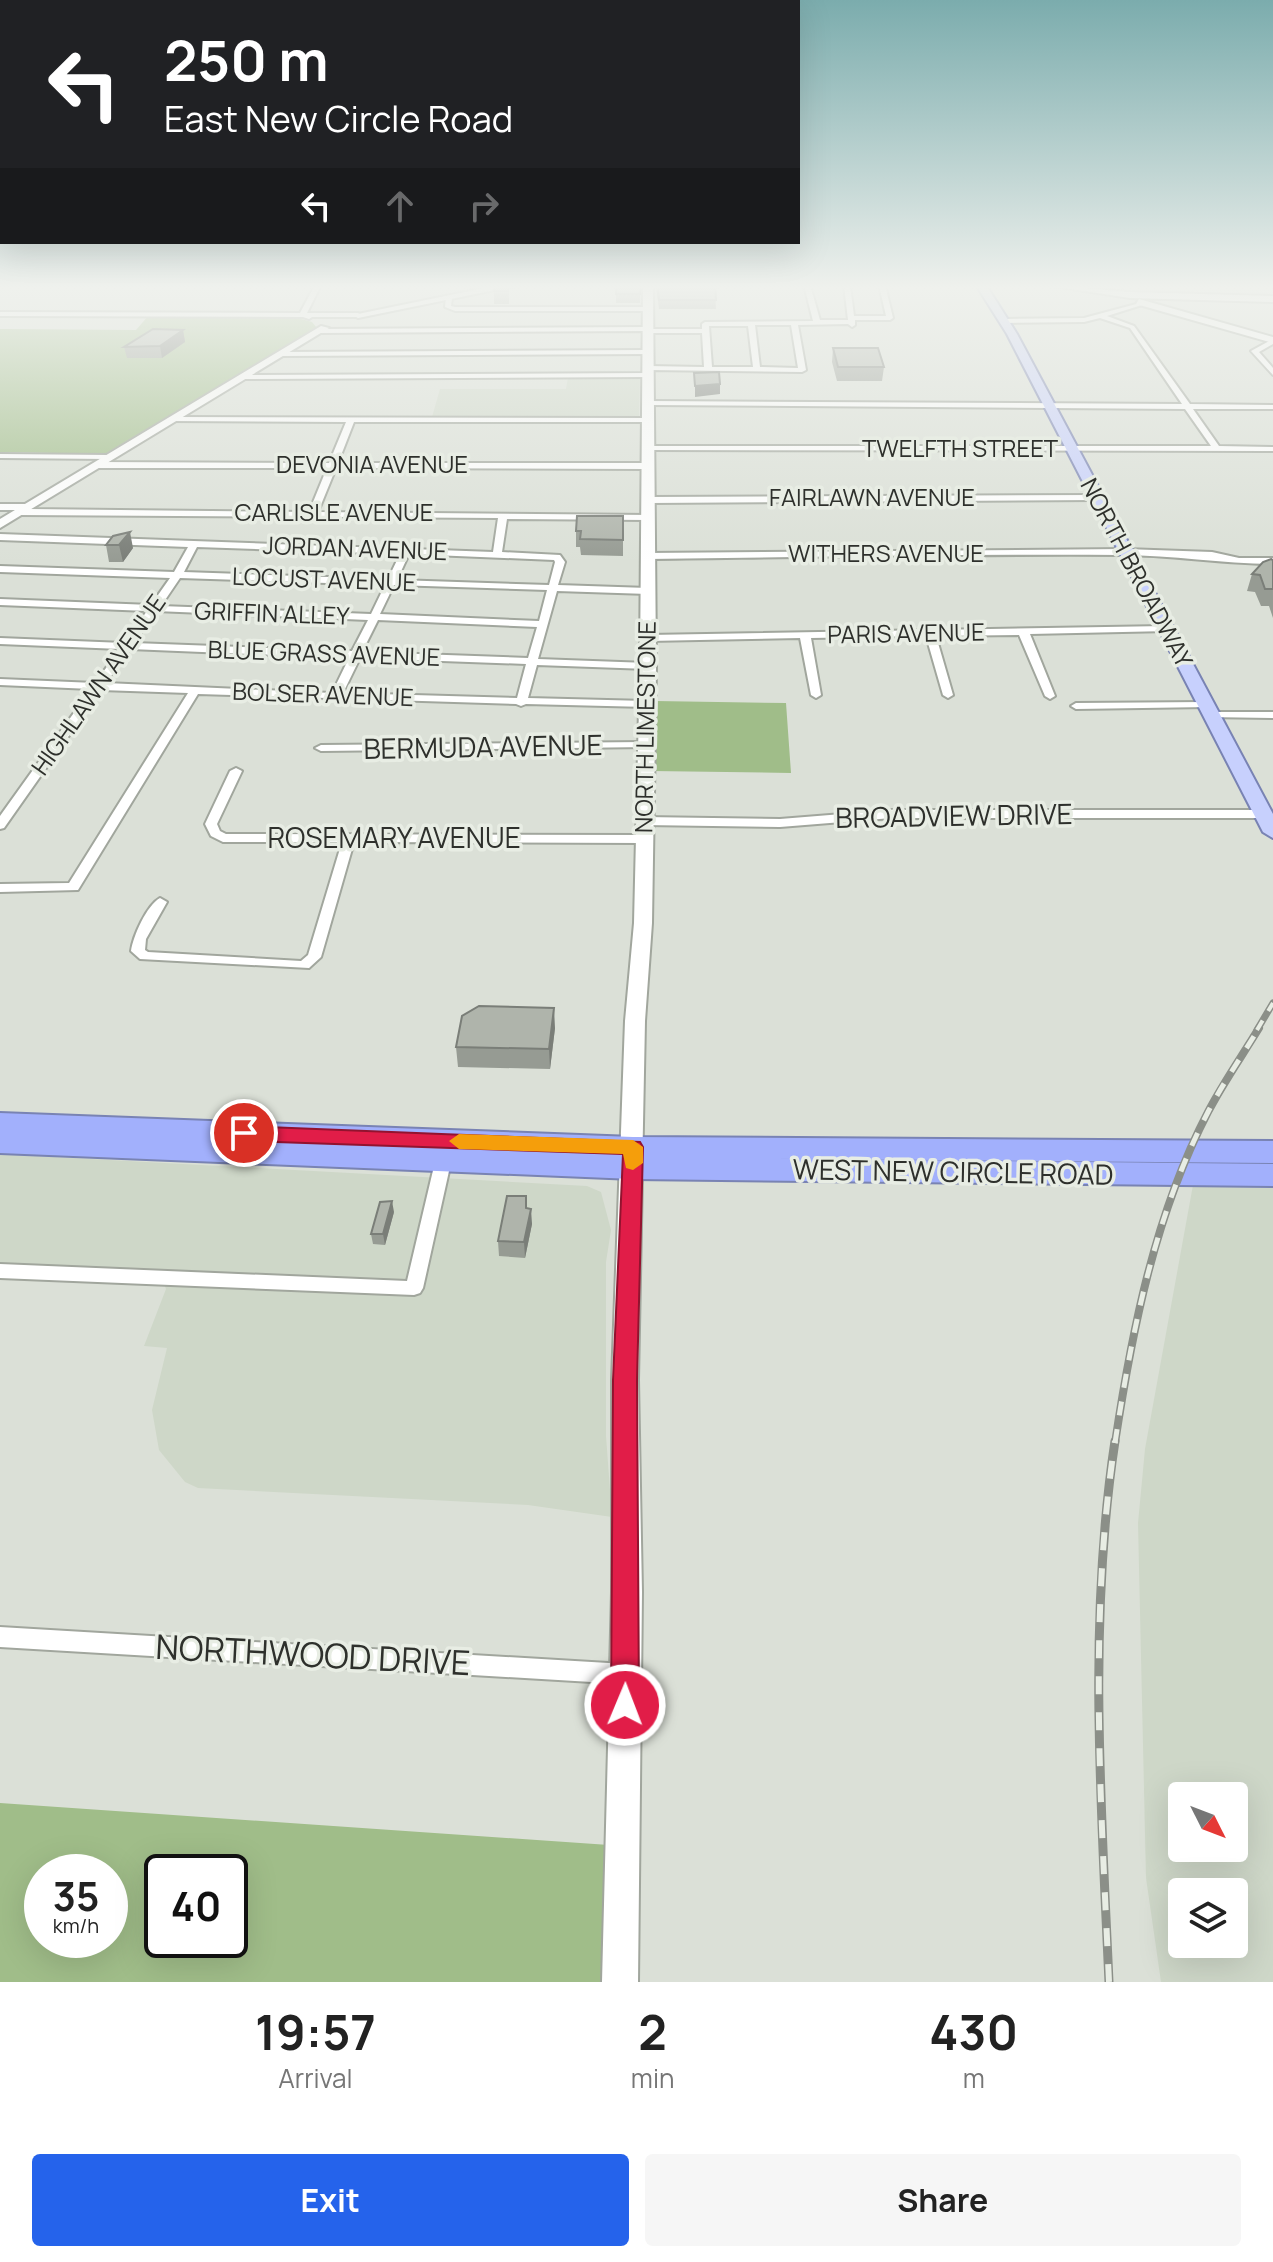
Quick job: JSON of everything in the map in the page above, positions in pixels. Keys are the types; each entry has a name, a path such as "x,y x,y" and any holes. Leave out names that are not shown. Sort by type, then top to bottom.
{"highway":[{"path":"0,1123 633,1158"},
{"path":"0,1143 443,1162 633,1158"},
{"name":"WEST NEW CIRCLE ROAD","path":"633,1158 1273,1152"},
{"name":"WEST NEW CIRCLE ROAD","path":"633,1158 1273,1175"}],"main road":[{"name":"NORTH BROADWAY","path":"1033,377 1273,832"}],"street":[{"path":"0,524 241,377"},
{"name":"NORTH LIMESTONE","path":"620,1982 625,1674 625,1380 648,666 648,377"},
{"path":"1167,377 1217,449"},
{"path":"173,419 351,420 1048,406 1273,407"},
{"path":"313,513 351,420"},
{"name":"TWELFTH STREET","path":"647,448 1273,449"},
{"path":"0,456 109,457"},
{"name":"DEVONIA AVENUE","path":"96,465 648,466"},
{"name":"FAIRLAWN AVENUE","path":"648,508 1096,497"},
{"name":"CARLISLE AVENUE","path":"0,507 24,510 503,515 648,508"},
{"path":"497,554 503,515"},
{"name":"JORDAN AVENUE","path":"0,537 559,558 521,703"},
{"name":"HIGHLAWN AVENUE","path":"0,825 178,574 194,544"},
{"path":"336,696 406,551"},
{"name":"WITHERS AVENUE","path":"647,556 1125,552 1273,561"},
{"path":"0,576 5,569"},
{"name":"LOCUST AVENUE","path":"5,569 648,591"},
{"name":"GRIFFIN ALLEY","path":"0,602 544,624"},
{"name":"PARIS AVENUE","path":"648,638 1165,629"},
{"path":"1023,631 1050,696"},
{"path":"930,633 948,695"},
{"path":"805,636 816,695"},
{"name":"BLUE GRASS AVENUE","path":"0,641 648,666"},
{"name":"BOLSER AVENUE","path":"0,682 521,703 647,704"},
{"path":"0,888 73,887 196,689"},
{"path":"1076,706 1273,715"},
{"name":"BERMUDA AVENUE","path":"321,748 645,745"},
{"name":"ROSEMARY AVENUE","path":"236,771 211,824 219,836 349,839 644,830"},
{"name":"BROADVIEW DRIVE","path":"644,830 892,814 1264,814"},
{"path":"160,902 139,939 138,951 145,956 310,963 349,839"},
{"path":"0,1271 414,1288 443,1162"},
{"name":"NORTHWOOD DRIVE","path":"0,1637 625,1674"}],"shaded area":[{"path":"568,377 640,377 639,418 432,417 440,389 566,389"},
{"path":"0,1154 587,1186 601,1192 611,1230 606,1262 606,1436 612,1517 528,1505 198,1488 185,1482 159,1450 152,1410 167,1348 144,1346 166,1289 159,1269 0,1267"},
{"path":"1193,1185 1273,1188 1273,1982 1161,1982 1146,1878 1138,1523 1145,1449"}],"green space":[{"path":"0,377 234,377 105,454 0,452"},
{"path":"655,701 786,703 791,773 651,771"},
{"path":"0,1803 609,1845 607,1982 0,1982"}],"building":[{"path":"694,377 719,377 720,384 695,386"},
{"path":"577,516 623,516 623,540 580,539 581,531 576,531"},
{"path":"130,532 119,545 106,545 113,536"},
{"path":"1271,559 1273,589 1265,589 1260,575 1252,574 1263,562"},
{"path":"479,1006 554,1008 549,1049 456,1047 462,1016"},
{"path":"507,1196 526,1196 526,1208 531,1209 524,1242 498,1241"},
{"path":"392,1201 383,1234 371,1234 380,1202"}],"railway":[{"path":"1257,1030 1273,1003"},
{"path":"1115,1443 1129,1358 1148,1273 1174,1191 1208,1112 1259,1028"},
{"path":"1109,1982 1100,1779 1099,1643 1107,1508 1115,1441"}],"slow traffic":[{"path":"459,1141 633,1147 633,1163"}],"route":[{"path":"244,1133 633,1147 625,1380 625,1705"}]}
